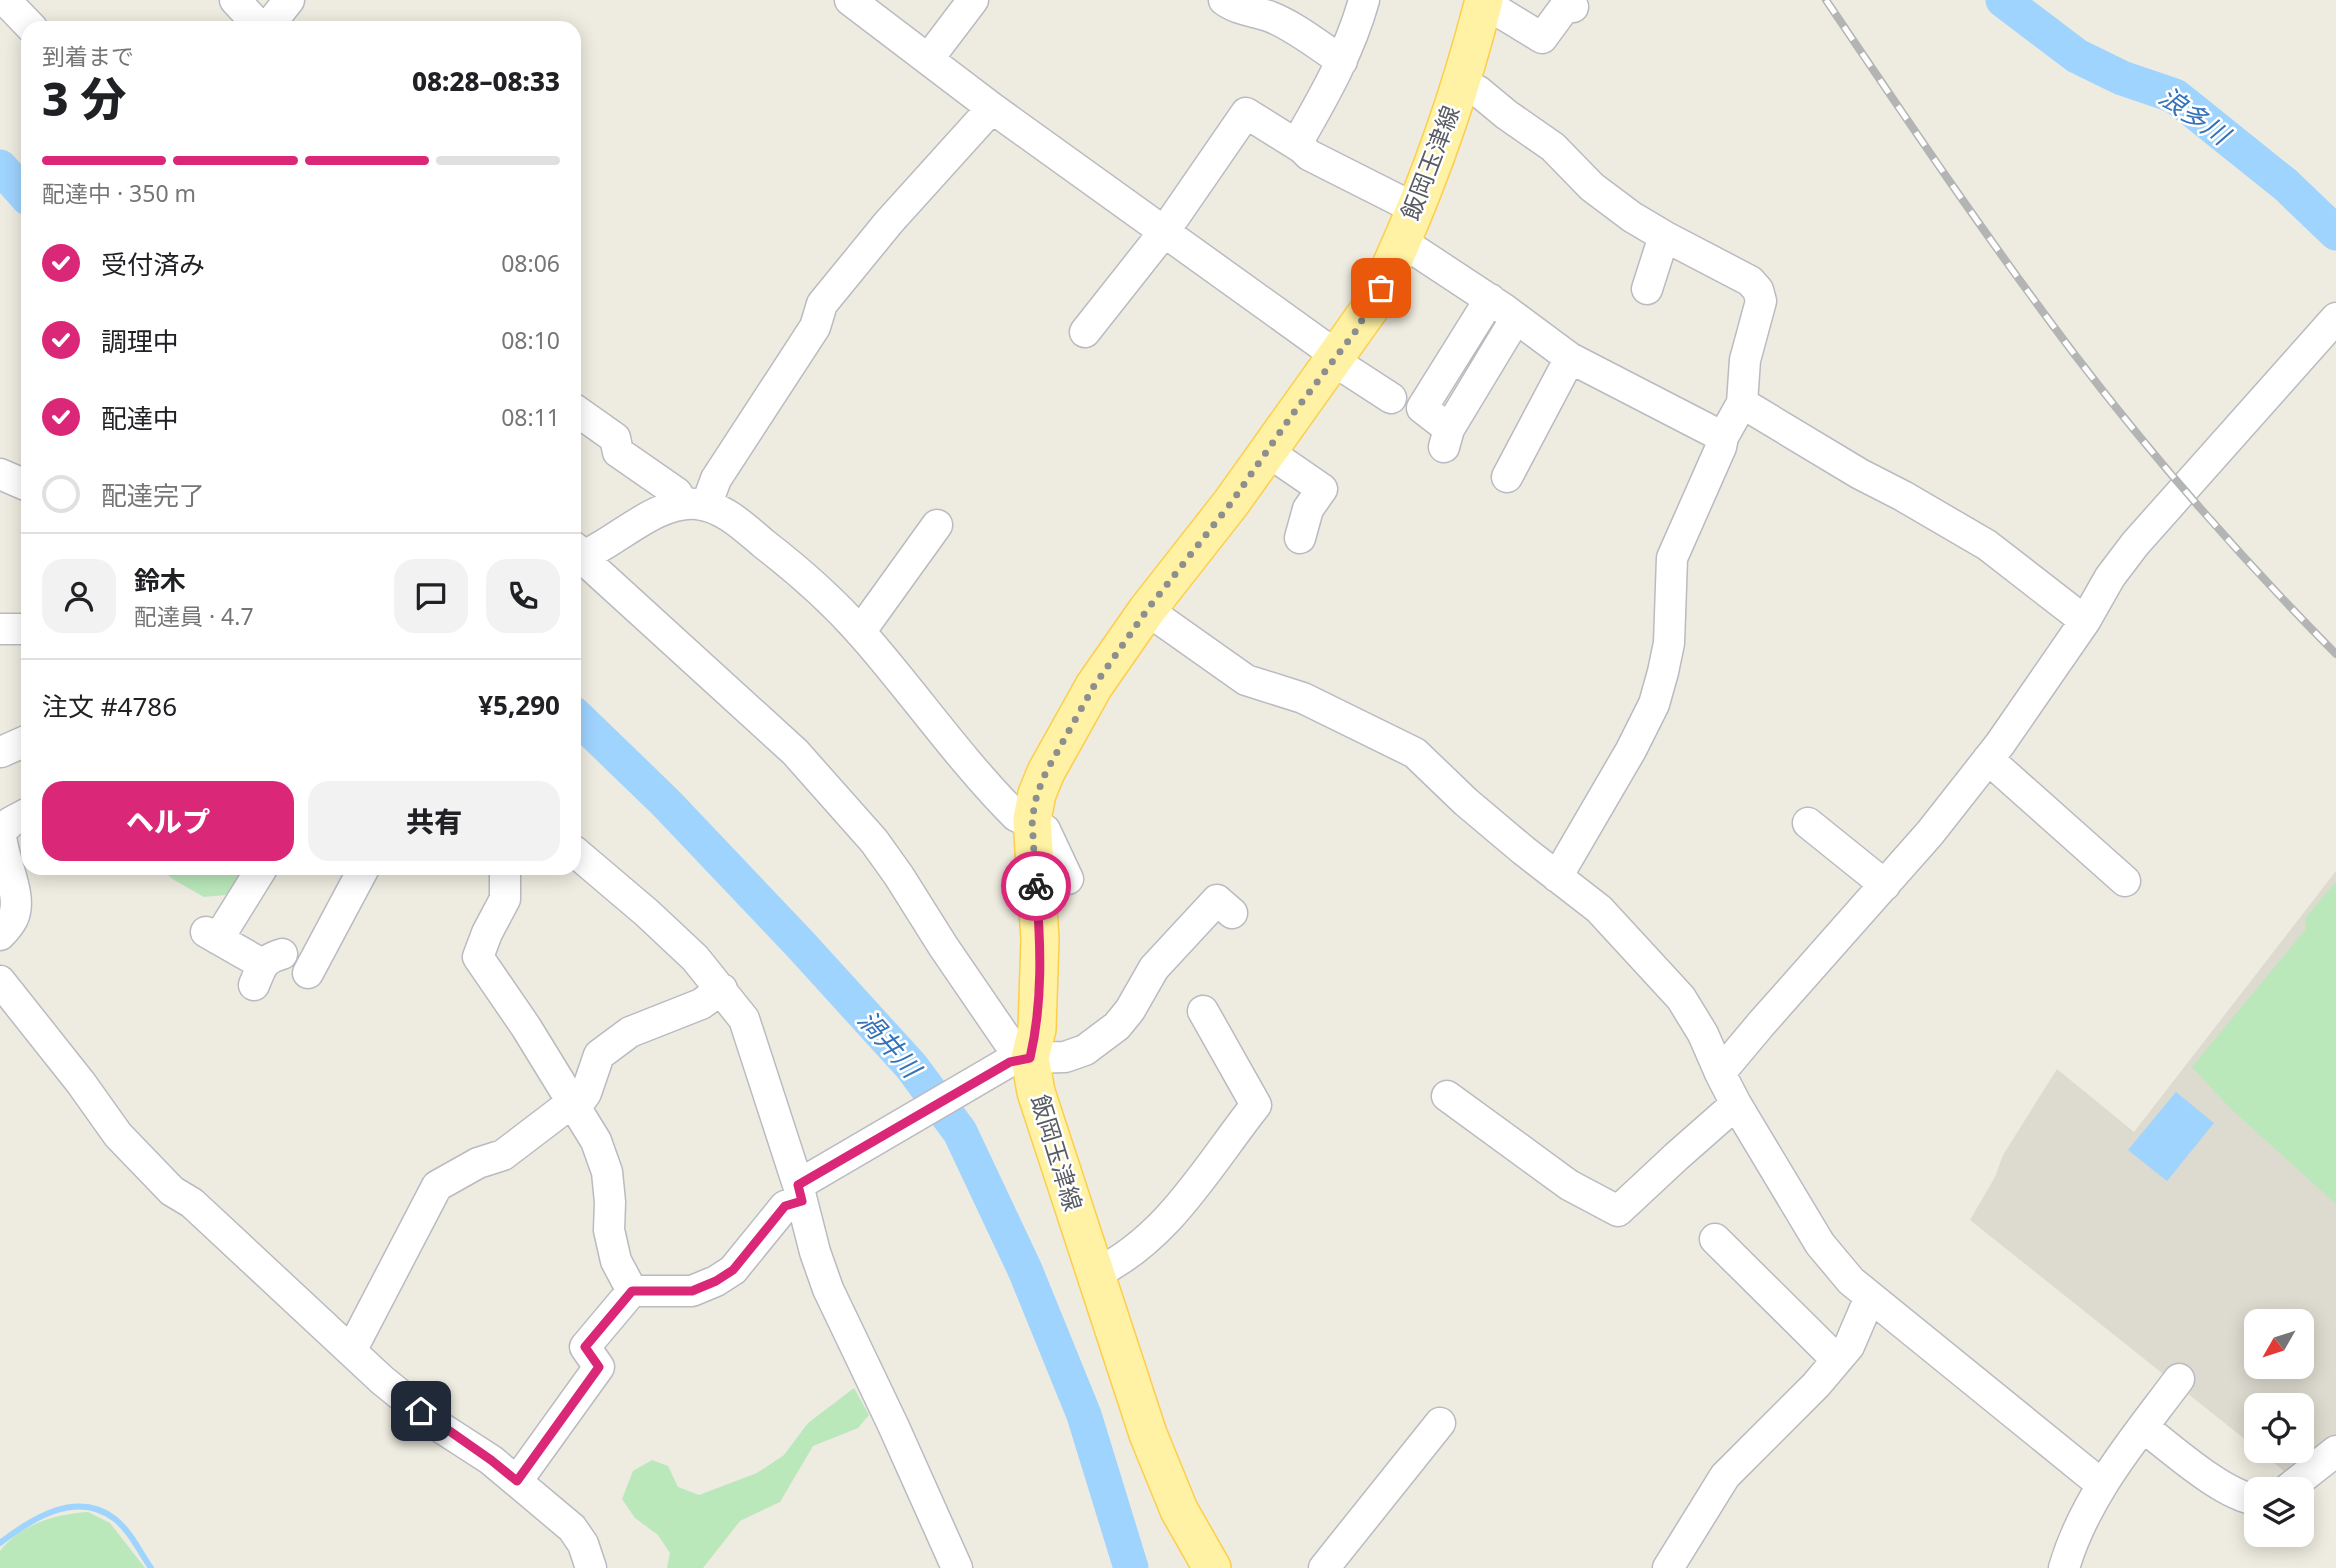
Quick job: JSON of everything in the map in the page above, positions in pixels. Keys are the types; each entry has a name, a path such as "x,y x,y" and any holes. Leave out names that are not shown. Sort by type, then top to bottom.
{"main road":[{"name":"飯岡玉津線","path":"1212,1568 1165,1480 1036,1092 1020,1060 1037,1029 1040,939 1032,825 1037,794 1046,772 1094,686 1147,610 1231,503 1373,304 1407,225 1461,83 1484,1"}],"street":[{"path":"5,0 25,21"},
{"path":"235,0 254,21"},
{"path":"272,21 289,0"},
{"path":"850,0 992,108 1391,398"},
{"path":"929,58 973,0"},
{"path":"1224,0 1237,8 1270,16 1342,61"},
{"path":"1301,148 1300,138 1342,61 1356,30 1364,0"},
{"path":"1484,1 1542,38 1567,4 1573,7"},
{"path":"1461,83 1478,91 1507,115 1553,146 1592,187 1632,217 1749,281 1758,290 1761,301 1745,360 1742,403 1723,437 1672,558 1669,643 1654,704 1631,750 1557,877"},
{"path":"581,551 604,547 642,520 694,505 716,479 815,327 822,304 888,222 992,108"},
{"path":"1085,332 1164,232 1246,113 1301,148 1407,225 1490,299 1570,358 1723,437"},
{"path":"1647,289 1664,236"},
{"path":"1490,299 1422,408 1446,438 1516,318"},
{"path":"1720,1073 1880,881 1988,759 2085,621 2110,577 2135,544 2336,318"},
{"path":"1507,477 1570,358"},
{"path":"1742,403 1860,474 1987,545 2085,621"},
{"path":"581,414 615,438 618,452 694,505 727,514 806,577 860,632 1008,809 1016,816 1045,830 1068,879"},
{"path":"1267,451 1321,489 1308,509 1300,538"},
{"path":"0,474 21,483"},
{"path":"860,632 937,526"},
{"path":"581,554 795,752 874,841 1020,1060"},
{"path":"1147,610 1246,680 1303,698 1415,753 1466,802 1599,909 1681,998 1703,1034 1736,1104 1820,1244 1851,1281 2101,1483"},
{"path":"0,629 21,629"},
{"path":"1988,759 2125,881"},
{"path":"0,935 15,915 11,876 2,850 1,831 21,817"},
{"path":"1808,823 1880,881"},
{"path":"581,857 695,958 744,1018 828,1289 893,1425 956,1567"},
{"path":"257,875 212,935 266,968"},
{"path":"308,973 360,875"},
{"path":"505,875 505,899 486,933 478,957 526,1027 596,1141 607,1172 609,1230 616,1261 632,1291"},
{"path":"1840,880 1880,881"},
{"path":"517,1481 599,1367 585,1347 632,1291 692,1291 716,1281 740,1263 785,1206 800,1193 888,1133 1020,1060 1065,1057 1085,1050 1117,1026 1130,1010 1154,968 1217,900 1231,913"},
{"path":"0,981 81,1083 118,1135 165,1184 192,1203 382,1380 440,1427 491,1460 572,1528 583,1544 591,1568"},
{"path":"351,1351 437,1186 478,1163 503,1154 566,1107 581,1100 599,1055 630,1032 701,1004 722,989"},
{"path":"1095,1274 1118,1263 1191,1195 1217,1153 1256,1105 1203,1011"},
{"path":"1447,1096 1569,1185 1618,1211 1736,1104"},
{"path":"1716,1239 1837,1360"},
{"path":"1668,1568 1725,1476 1816,1385 1849,1346 1870,1297"},
{"path":"2064,1568 2082,1521 2101,1483 2179,1379"},
{"path":"1324,1568 1440,1423"},
{"path":"2143,1427 2193,1466 2233,1492 2244,1496"},
{"path":"2303,1477 2336,1451"}],"shaded area":[{"path":"2336,871 2336,1442 2314,1457 2314,1393 2244,1393 2244,1438 1970,1220 1995,1177 2003,1155 2057,1069 2134,1132"},
{"path":"2274,1463 2306,1463 2289,1475"}],"green space":[{"path":"168,875 257,875 225,895 204,897"},
{"path":"2336,882 2336,1204 2231,1109 2192,1067 2306,929 2305,918"},
{"path":"854,1388 869,1415 858,1428 813,1446 780,1502 740,1521 703,1568 667,1568 670,1553 658,1535 635,1518 622,1499 633,1471 652,1460 668,1466 678,1487 699,1495 757,1473 784,1455 808,1423"},
{"path":"88,1512 110,1523 145,1568 0,1568 0,1551 28,1527 63,1515"}],"water":[{"path":"2176,1092 2214,1123 2167,1181 2128,1150"}],"waterway":[{"name":"浪多川","path":"2003,0 2077,56 2122,78 2175,96 2286,185 2336,233"},
{"name":"渦井川","path":"0,167 21,190"},
{"name":"渦井川","path":"581,721 666,803 799,943 911,1066 960,1132 1025,1270 1084,1415 1131,1568"},
{"path":"0,1543 40,1517 70,1507 85,1507 100,1510 115,1519 151,1568"}],"railway":[{"path":"1826,0 1979,224 2105,394 2201,509 2336,654"}],"way so far":[{"path":"1036,886 1032,819 1037,794 1046,772 1094,686 1147,610 1231,503 1292,415 1355,332 1381,288"}],"route":[{"path":"421,1411 517,1481 599,1367 585,1347 632,1291 692,1291 716,1281 733,1270 785,1206 802,1201 798,1185 1010,1062 1030,1058 1037,1029 1040,939 1036,886"}]}
